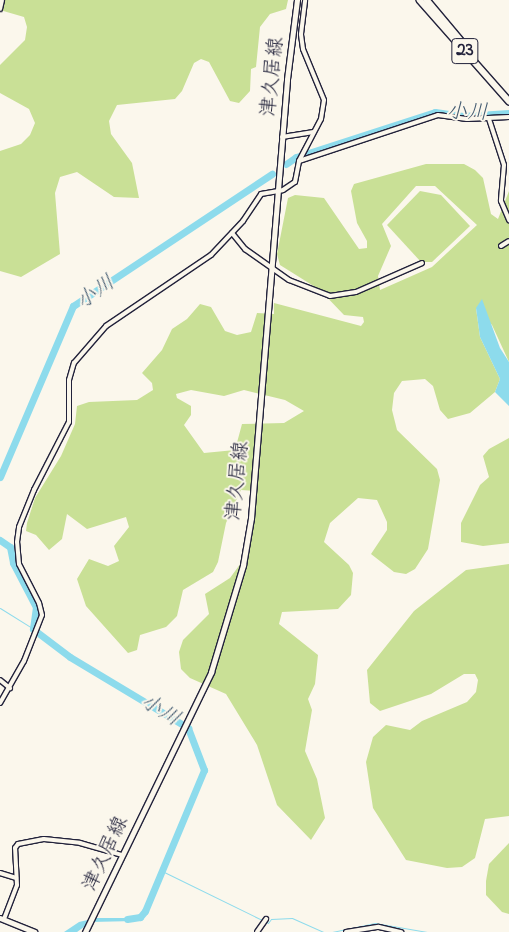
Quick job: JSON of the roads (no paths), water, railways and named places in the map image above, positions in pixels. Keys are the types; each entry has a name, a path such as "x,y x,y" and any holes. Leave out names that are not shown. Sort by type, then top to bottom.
{"highway":[{"name":"23","path":"420,0 509,100"},
{"name":"23","path":"427,0 509,100"}],"main road":[{"name":"津久居線","path":"85,932 187,722 218,653 243,565 253,494 282,137 297,0"},
{"path":"2,919 34,932"}],"street":[{"path":"0,9 2,0"},
{"path":"0,703 10,688 38,628 41,608 17,556 19,527 34,490 67,430 71,414 69,375 74,363 106,326 195,268 232,233 261,194 278,191 295,182 300,157 320,119 323,92 304,49 302,26 304,0"},
{"path":"294,21 302,26"},
{"path":"300,157 434,116 490,119 509,117"},
{"path":"490,119 504,165 500,200 509,220"},
{"path":"282,137 314,132"},
{"path":"232,233 245,249 304,288 330,296 356,292 422,263"},
{"path":"501,246 509,241"},
{"path":"0,680 10,688"},
{"path":"2,919 16,878 15,848 20,843 44,839 64,844 80,843 108,848 122,855"},
{"path":"0,874 16,878"},
{"path":"258,932 266,919"},
{"path":"371,921 371,927"},
{"path":"346,932 371,927 401,932"}],"water":[{"path":"482,299 500,348 509,362 509,406 495,392 500,379 480,337 476,308"},
{"path":"96,918 134,918 135,921 91,922 77,932 64,932 79,922"}],"waterway":[{"name":"小川","path":"286,164 296,157 435,112 463,116 509,113"},
{"name":"小川","path":"0,477 73,306 272,174"},
{"name":"小川","path":"0,540 10,547 13,563 36,607 33,629 70,657 188,728 204,770 145,911 140,917 127,919"},
{"path":"0,608 33,629"},
{"path":"162,871 268,923 271,919 292,918 324,932"},
{"path":"332,932 375,923 427,932"}]}
